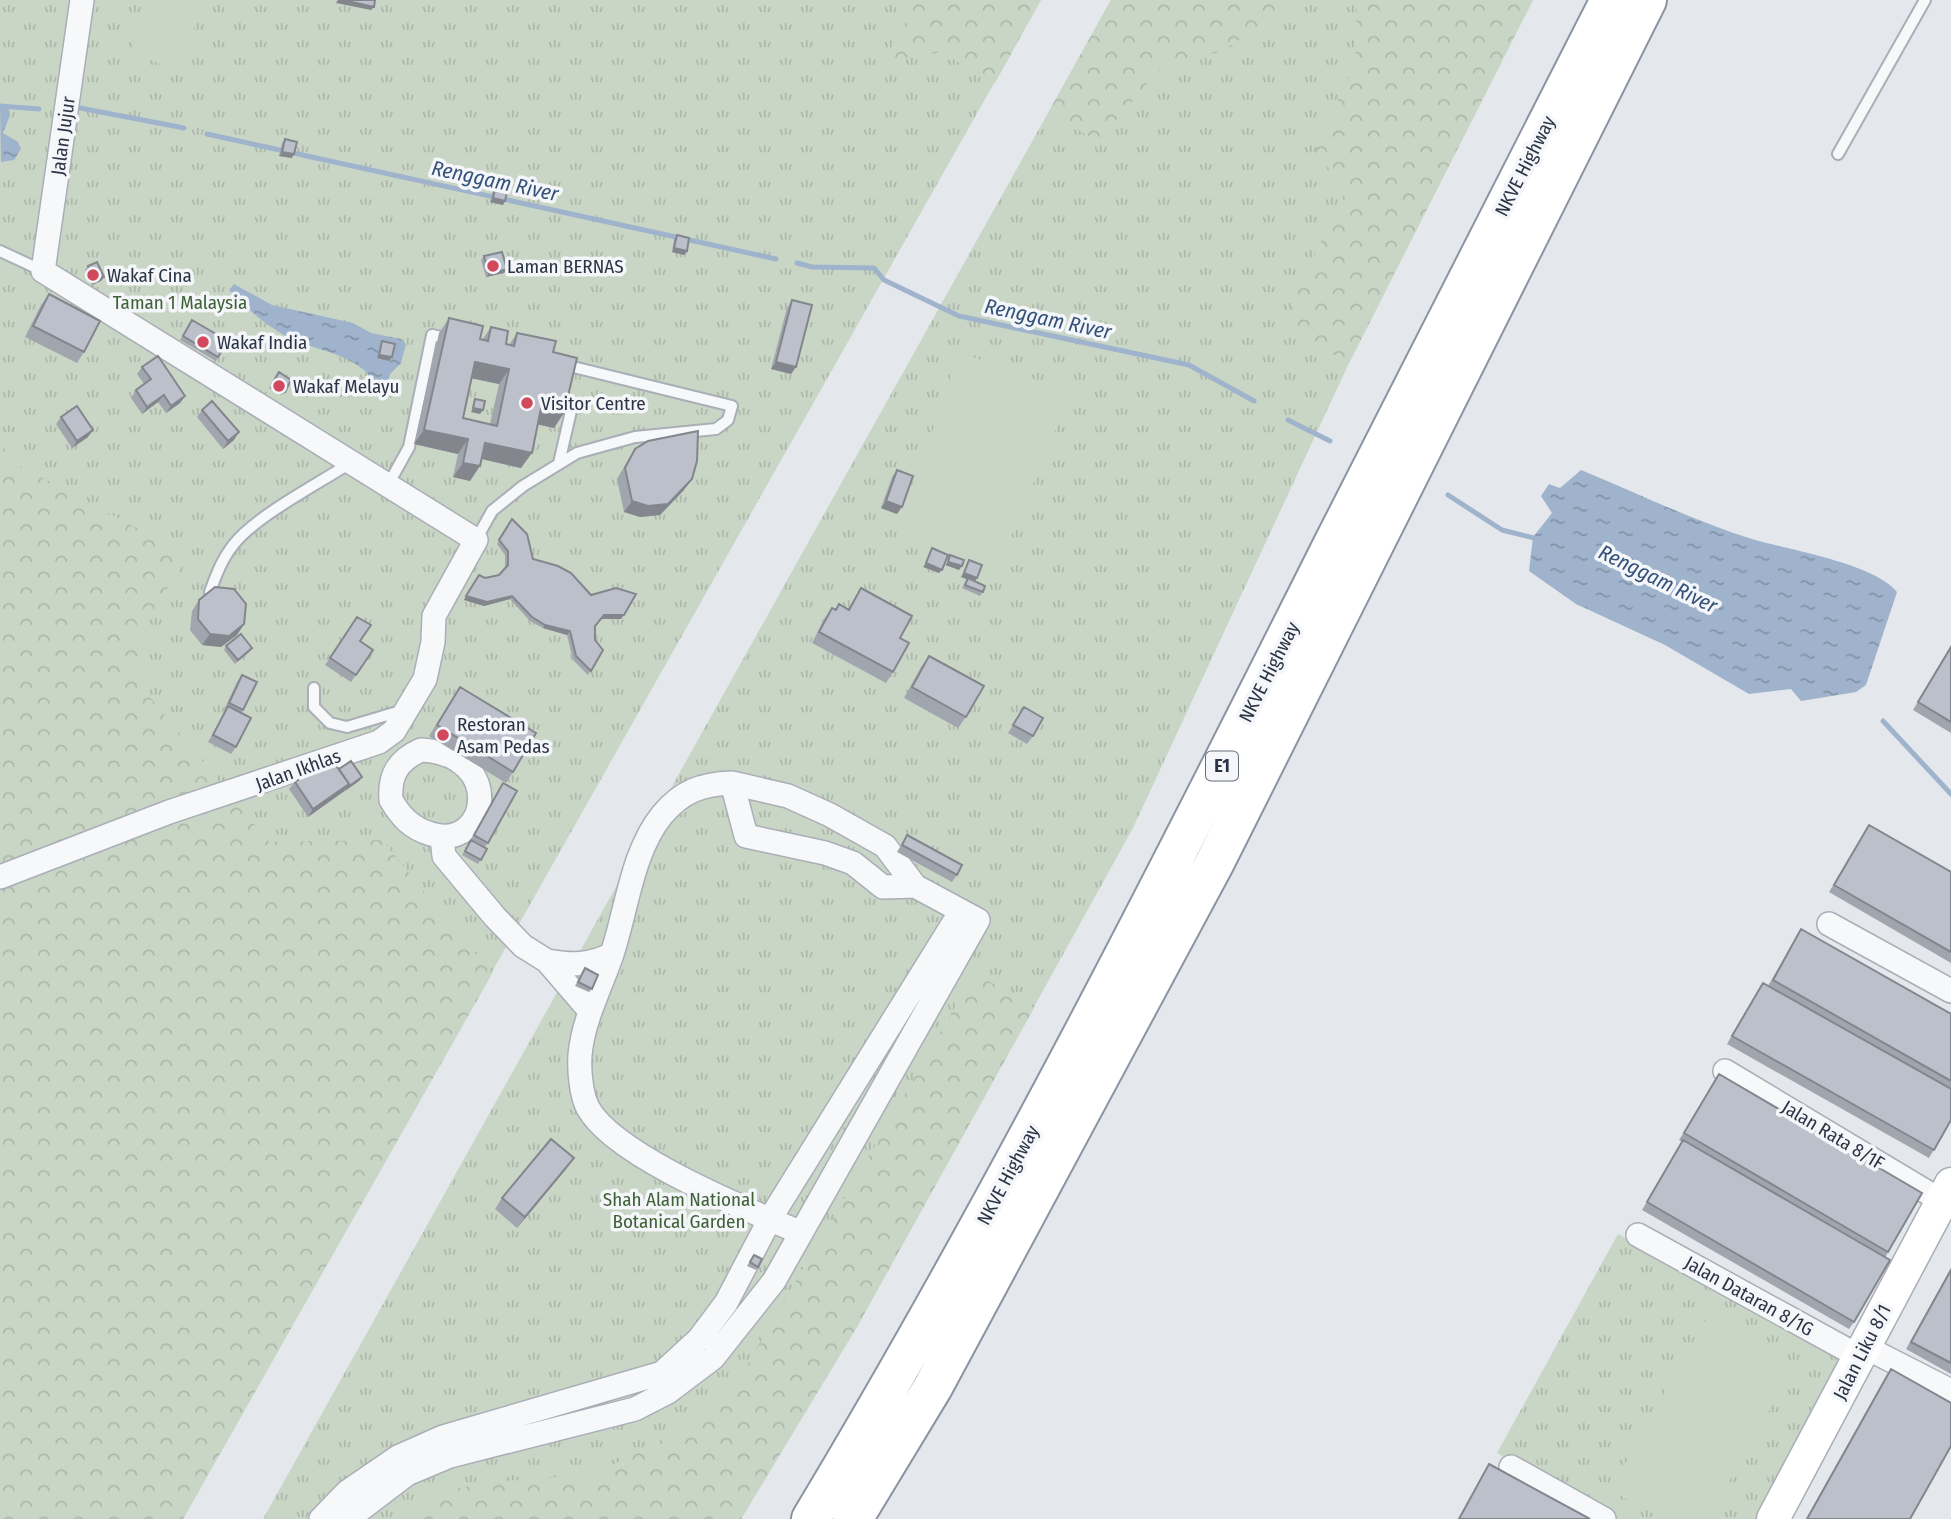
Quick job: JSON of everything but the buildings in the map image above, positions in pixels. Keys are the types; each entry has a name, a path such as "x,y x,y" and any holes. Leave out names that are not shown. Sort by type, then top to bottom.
{"highway":[{"name":"NKVE Highway","path":"811,1519 902,1368 1031,1134 1185,840 1610,0"},
{"name":"NKVE Highway","path":"853,1519 933,1387 1215,862 1647,0"}],"street":[{"name":"Jalan Jujur","path":"43,271 82,0"},
{"path":"43,271 476,540"},
{"name":"Jalan Ikhlas","path":"0,877 169,812 379,742 394,731 425,679 438,606 476,540"},
{"path":"379,742 400,764"},
{"path":"421,750 435,751 461,762 473,774 480,788 478,812 462,831 442,837 421,831 398,813 391,800 390,787 400,764 421,750"},
{"path":"732,783 746,836 825,853 853,863 883,887 915,886"},
{"path":"348,1519 407,1474 450,1455 635,1409 668,1392 713,1358 774,1281 978,920 915,886 885,846 830,815 788,796 732,783 697,787 676,801 658,820 629,891 612,954 590,1011 580,1056 586,1104 597,1122 668,1170 801,1233"},
{"path":"442,837 444,856 495,917 523,946 547,961 590,1011"},
{"path":"321,1519 347,1492 398,1457 443,1437 662,1373 699,1339 726,1303 770,1219 961,911"},
{"path":"1829,924 1951,991"},
{"path":"547,961 594,964 612,954"},
{"name":"Jalan Rata 8/1F","path":"1725,1071 1946,1192"},
{"name":"Jalan Liku 8/1","path":"1773,1519 1946,1192"},
{"name":"Jalan Dataran 8/1G","path":"1638,1236 1862,1352 1951,1391"},
{"path":"1511,1467 1604,1519"}],"lane":[{"path":"1838,154 1925,0"},
{"path":"0,251 43,271"},
{"path":"388,485 409,447 432,335 457,341"},
{"path":"476,540 492,511 577,453 635,437 716,429 728,420 732,405 546,360"},
{"path":"559,463 571,411"},
{"path":"209,592 220,564 235,542 254,526 351,462"},
{"path":"314,688 314,707 330,723 346,727 407,709"}],"green space":[{"name":"Taman 1 Malaysia","path":"0,0 1041,0 183,1519 0,1519"},
{"path":"148,0 179,0 201,7 180,70 130,54"},
{"path":"918,0 1041,0 995,83 941,52 883,64"},
{"name":"Shah Alam National Botanical Garden","path":"1111,0 1533,0 1349,363 1133,828 858,1325 741,1519 263,1519"},
{"path":"1111,0 1303,0 1222,51 1161,68 1098,141 1048,113"},
{"path":"1357,0 1533,0 1349,363 1280,326 1347,188 1314,153 1355,62"},
{"path":"959,352 1071,393 996,572 897,536"},
{"path":"0,440 11,461 189,556 144,624 140,685 269,842 382,840 492,974 183,1519 0,1519"},
{"path":"975,973 1034,1008 858,1325 741,1519 399,1519 445,1490 505,1481 593,1475 685,1428 737,1382"},
{"path":"1618,1234 1838,1356 1844,1366 1769,1519 1616,1519 1497,1453"},
{"path":"1708,1315 1795,1364 1708,1519 1663,1519 1610,1490"}],"water":[{"path":"0,105 8,108 10,115 3,133 18,142 21,149 14,160 1,162"},
{"path":"234,284 272,305 353,323 371,333 401,339 406,344 401,363 390,374 385,396 380,398 367,373 354,363 293,340 269,326 229,290"},
{"path":"1581,470 1730,532 1851,565 1886,582 1897,592 1866,685 1856,692 1801,701 1791,689 1749,694 1665,645 1576,604 1529,571 1533,537 1552,513 1541,496 1549,484 1560,488"}],"waterway":[{"name":"Renggam River","path":"0,106 39,109"},
{"name":"Renggam River","path":"80,108 184,128"},
{"name":"Renggam River","path":"207,134 776,259"},
{"name":"Renggam River","path":"797,263 812,267 874,268 884,280 959,316 1189,365 1254,401"},
{"name":"Renggam River","path":"1288,420 1330,441"},
{"name":"Renggam River","path":"1448,495 1502,530 1538,539"},
{"name":"Renggam River","path":"1883,721 1951,794"}],"place":[{"name":"Laman BERNAS","path":"493,266"},
{"name":"Wakaf Cina","path":"93,275"},
{"name":"Wakaf India","path":"203,342"},
{"name":"Wakaf Melayu","path":"279,386"},
{"name":"Visitor Centre","path":"527,403"},
{"name":"Restoran Asam Pedas","path":"443,735"}]}
